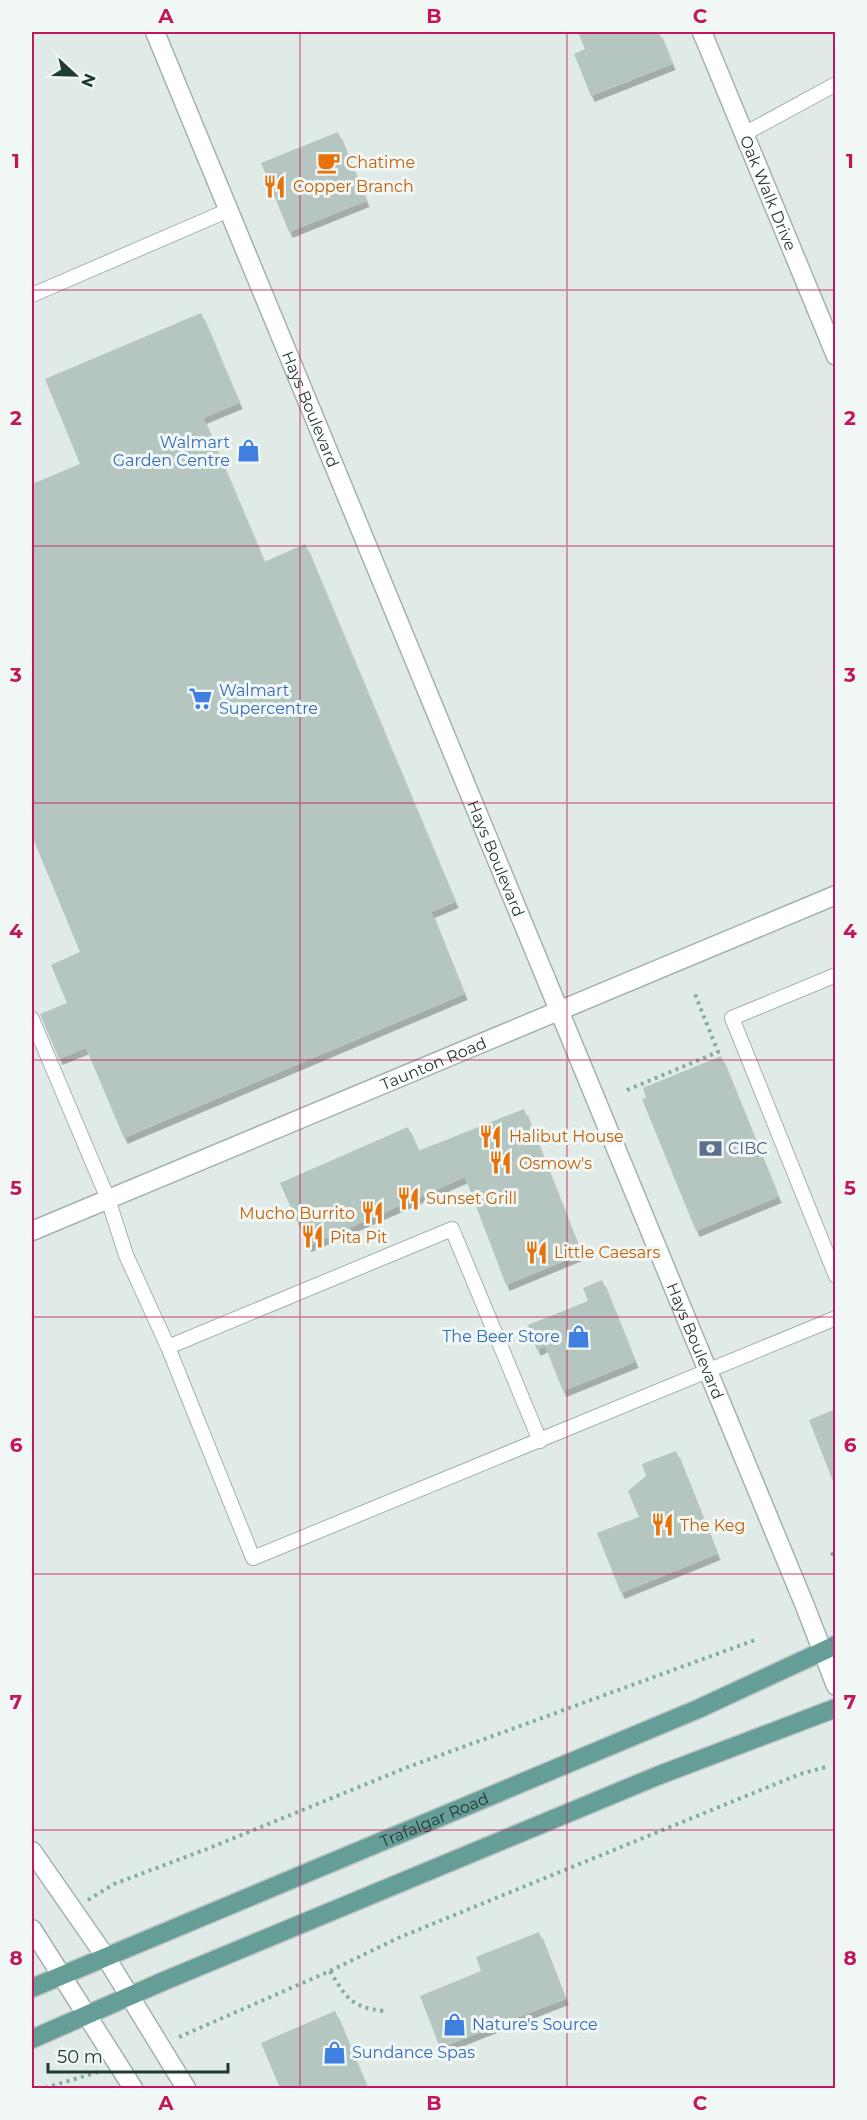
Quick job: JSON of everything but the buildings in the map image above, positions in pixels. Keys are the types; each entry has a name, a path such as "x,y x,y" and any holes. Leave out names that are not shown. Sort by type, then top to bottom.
{"main road":[{"name":"Trafalgar Road","path":"32,1988 698,1709 829,1648"},
{"path":"32,2039 657,1776 836,1708"}],"street":[{"name":"Hays Boulevard","path":"155,32 709,1372 829,1648 836,1686"},
{"name":"Oak Walk Drive","path":"702,32 836,356"},
{"name":"Taunton Road","path":"32,1231 836,896"},
{"path":"32,1851 105,1956 186,2088"},
{"path":"32,1929 133,2088"}],"lane":[{"path":"744,134 836,84"},
{"path":"32,295 229,210"},
{"path":"836,975 732,1018 836,1275"},
{"path":"32,1019 108,1198 126,1255 168,1347 253,1558 836,1318"},
{"path":"168,1347 452,1229 540,1441"}],"path":[{"path":"627,1090 718,1052 695,994"},
{"path":"84,1902 108,1887 408,1767 550,1717 755,1640"},
{"path":"179,2037 330,1971 398,1938 800,1774 826,1767"},
{"path":"330,1971 343,1993 361,2008 384,2011"},
{"path":"45,2088 99,2072"}],"place":[{"name":"Chatime","path":"328,162"},
{"name":"Copper Branch","path":"275,186"},
{"name":"Walmart Garden Centre","path":"248,451"},
{"name":"Walmart Supercentre","path":"201,699"},
{"name":"Halibut House","path":"491,1136"},
{"name":"CIBC","path":"710,1148"},
{"name":"Osmow's","path":"501,1163"},
{"name":"Sunset Grill","path":"408,1198"},
{"name":"Mucho Burrito","path":"373,1213"},
{"name":"Pita Pit","path":"312,1237"},
{"name":"Little Caesars","path":"536,1252"},
{"name":"The Beer Store","path":"578,1336"},
{"name":"The Keg","path":"662,1525"},
{"name":"Nature's Source","path":"454,2024"},
{"name":"Sundance Spas","path":"334,2052"}]}
